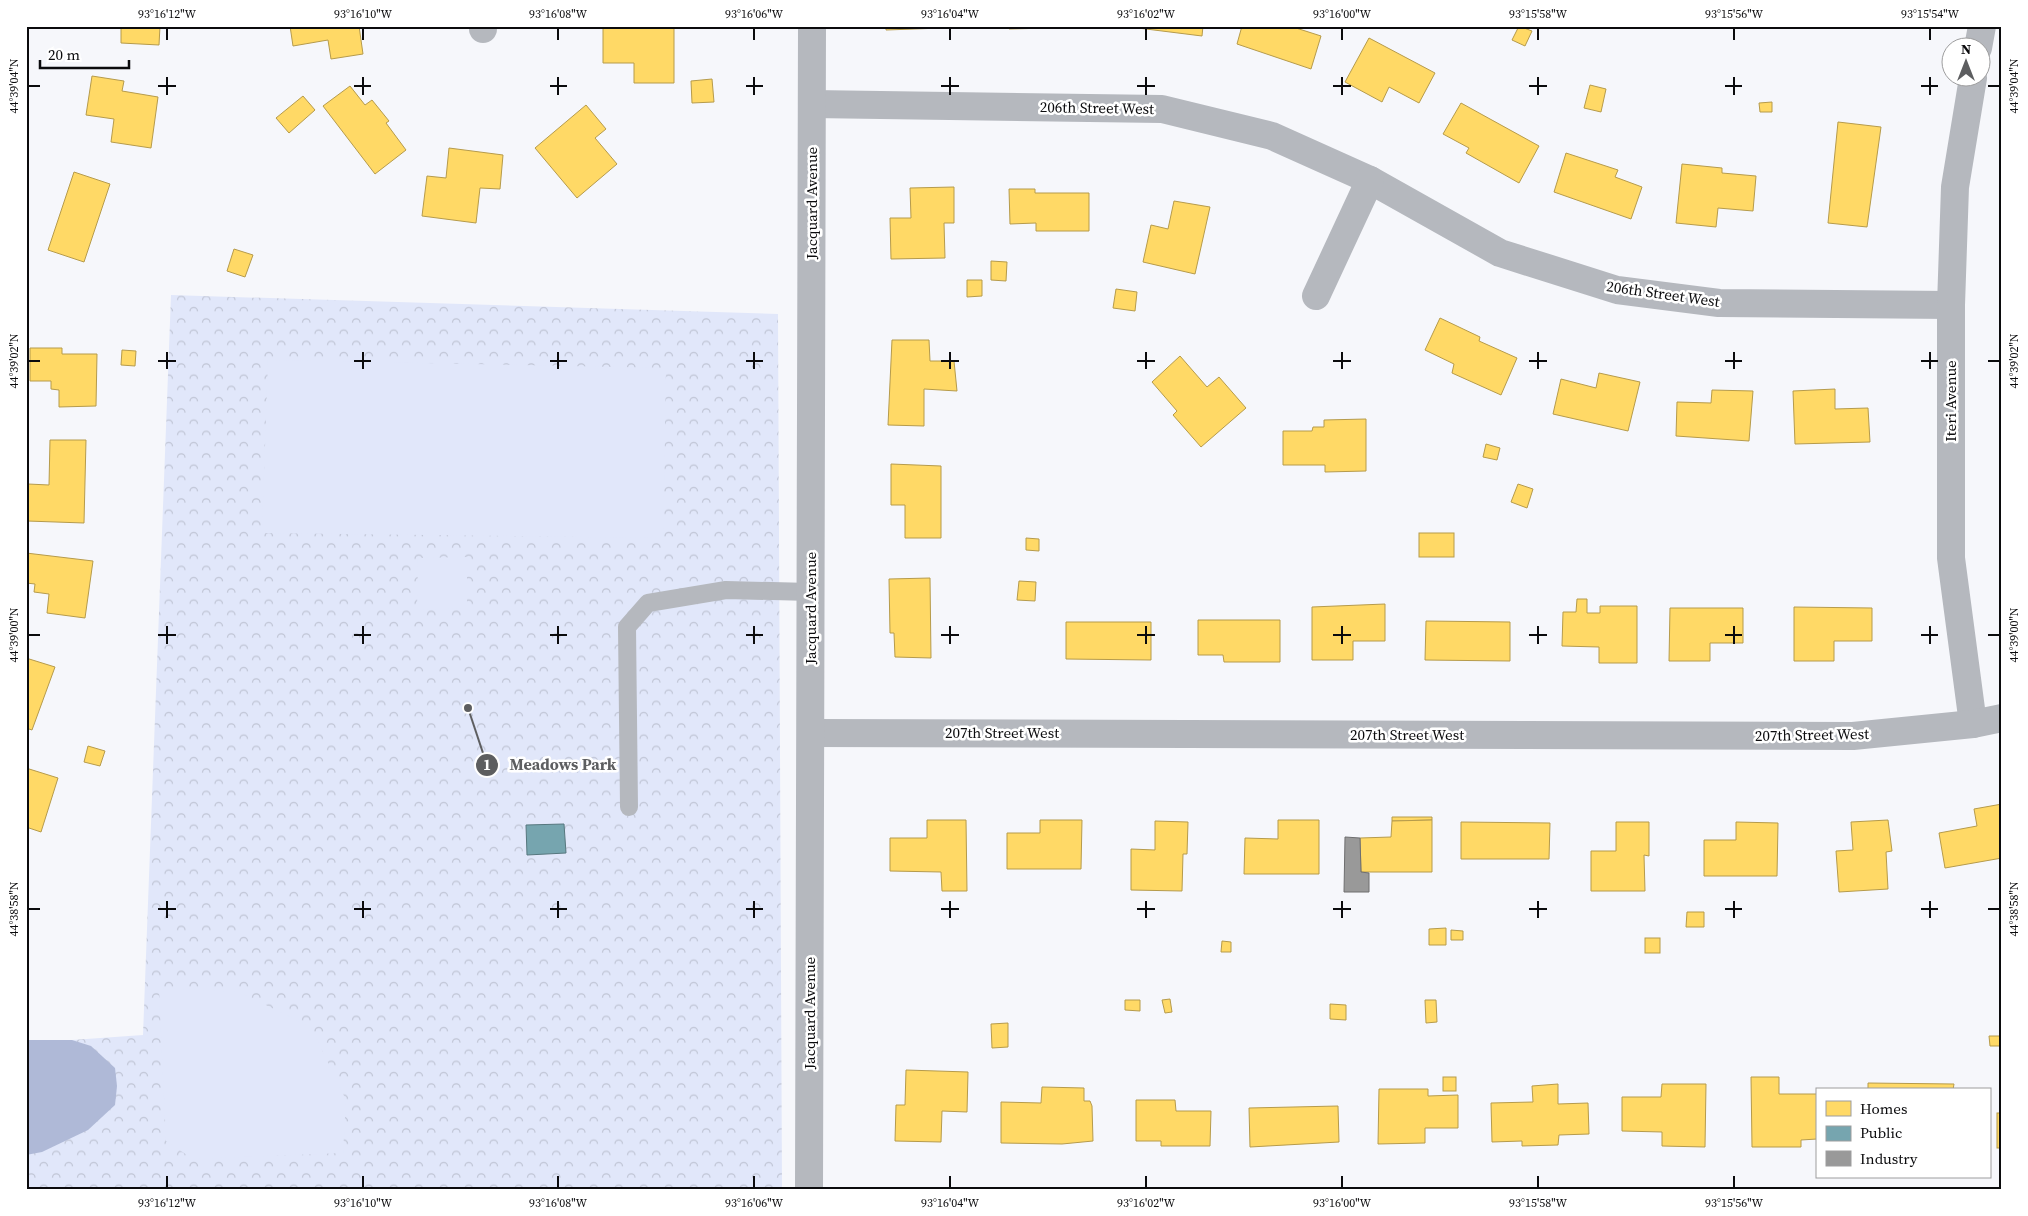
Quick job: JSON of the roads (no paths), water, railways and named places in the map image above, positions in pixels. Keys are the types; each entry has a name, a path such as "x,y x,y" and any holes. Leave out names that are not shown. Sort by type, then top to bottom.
{"street":[{"name":"Jacquard Avenue","path":"810,1190 812,26"},
{"name":"Iteri Avenue","path":"1971,88 1955,186 1951,305 1951,558 1973,724"},
{"name":"206th Street West","path":"812,104 1162,109 1272,136 1370,180 1500,253 1617,290 1719,303 1951,305"},
{"path":"1316,296 1370,180"},
{"name":"207th Street West","path":"810,733 1853,736 1973,724 2002,718"}],"lane":[{"path":"629,807 627,627 648,603 726,590 811,592"}],"place":[{"name":"Meadows Park","path":"468,708"}]}
